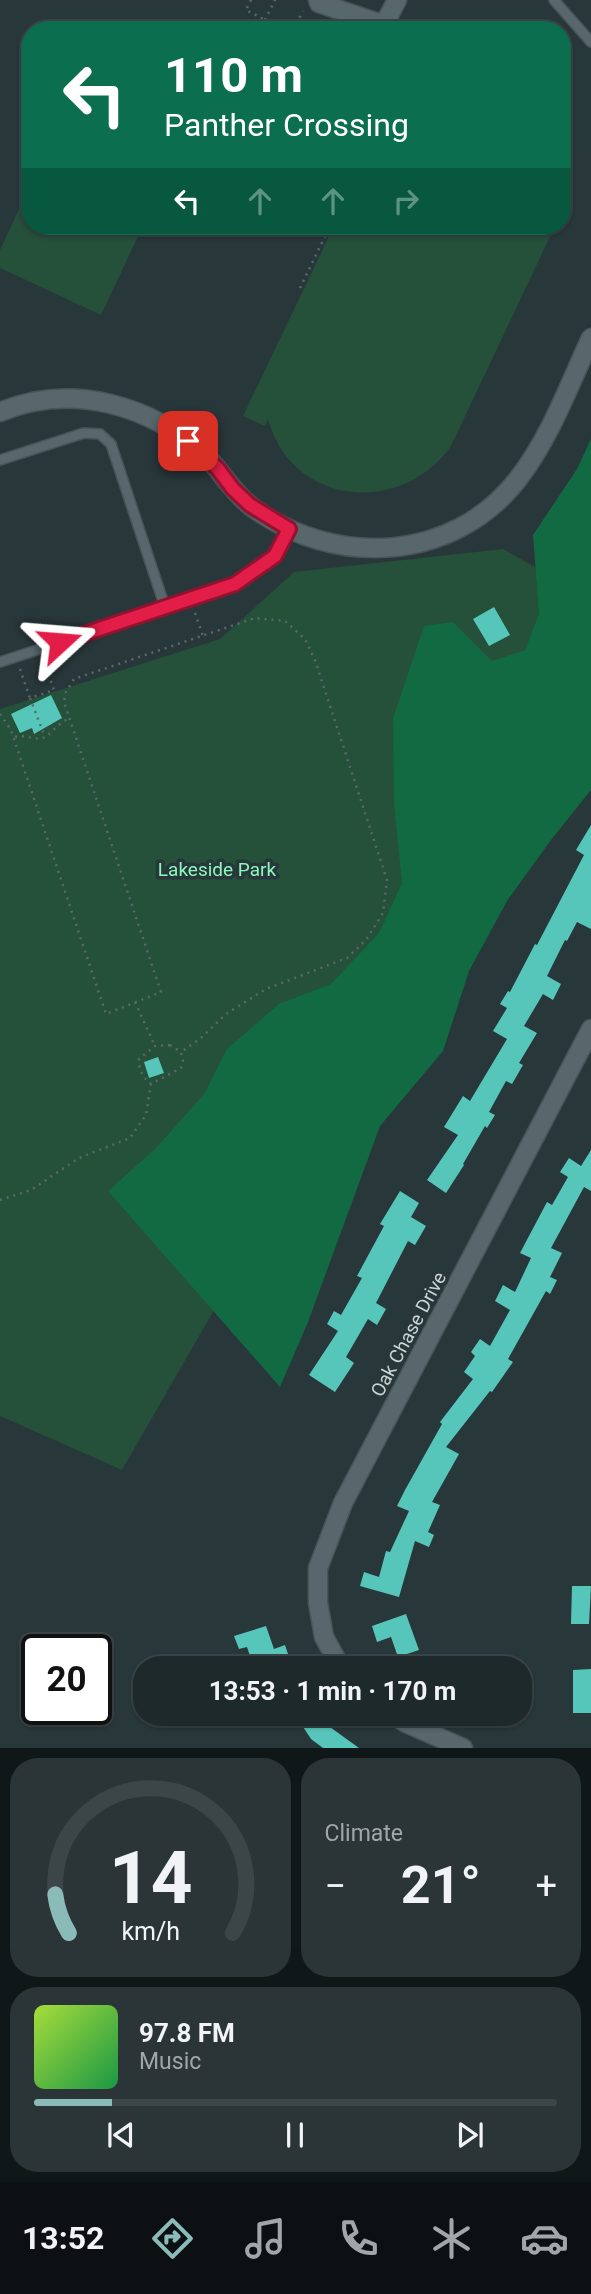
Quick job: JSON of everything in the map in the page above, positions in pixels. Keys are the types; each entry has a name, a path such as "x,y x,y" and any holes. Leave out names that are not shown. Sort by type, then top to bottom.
{"street":[{"path":"386,21 397,0"},
{"path":"310,5 349,9 375,21"},
{"path":"0,412 33,402 80,398 114,404 144,414 173,428 218,469 250,505 289,529 312,540 336,545 387,549 414,545 441,536 494,505 536,454 591,338"},
{"name":"Oak Chase Drive","path":"334,1656 324,1637 318,1603 318,1568 343,1503 591,1030"},
{"path":"413,1726 463,1748"}],"lane":[{"path":"554,0 591,42"},
{"path":"0,460 84,433 100,434 111,444 165,607"},
{"path":"0,662 235,584 253,574 275,556 289,529"}],"path":[{"path":"251,0 246,10 265,20 275,0"},
{"path":"299,21 310,5"},
{"path":"300,288 326,235"},
{"path":"194,611 202,636"},
{"path":"0,714 13,738 106,1014 161,992 69,718 64,702 66,692 74,679 255,618 285,621 305,639 315,660 387,880 383,913 366,940 347,958 267,989 226,1014 201,1038 181,1052"},
{"path":"30,698 54,690 44,661"},
{"path":"20,669 45,737"},
{"path":"13,738 45,737 55,726 69,718"},
{"path":"135,1002 155,1046"},
{"path":"170,1045 181,1052 181,1068 151,1084 142,1075 139,1059 155,1046 170,1045"},
{"path":"0,1200 31,1190 79,1158 130,1138 146,1115 151,1084"}],"green space":[{"path":"21,205 21,235 139,235 101,315 0,268 0,250"},
{"path":"330,235 551,235 451,446 430,469 405,484 378,491 350,492 324,485 300,470 281,448 268,419 265,426 243,416"},
{"path":"591,439 591,790 507,901 469,971 443,1051 380,1126 308,1322 280,1387 108,1191 155,1149 205,1093 227,1049 279,1004 331,984 379,933 402,883 394,802 393,718 424,626 453,622 492,661 525,650 539,614 533,535 577,469"},
{"name":"Lakeside Park","path":"503,549 591,599 591,655 122,1470 0,1416 0,709 220,639 294,572"}],"building":[{"path":"494,607 510,635 489,646 473,619"},
{"path":"51,695 62,718 34,734 32,728 20,733 11,714"},
{"path":"591,825 591,929 577,922 567,941 565,940 547,976 561,984 553,1000 543,994 524,1026 537,1033 519,1063 523,1065 512,1084 506,1081 489,1112 495,1115 487,1128 485,1126 446,1193 427,1180 458,1135 444,1127 463,1096 470,1101 507,1039 493,1031 507,1008 500,1004 508,991 510,992 535,944 537,945 584,855 576,850"},
{"path":"158,1057 164,1073 149,1078 144,1062"},
{"path":"591,1150 591,1191 584,1187 551,1248 562,1253 550,1277 557,1280 550,1294 546,1291 508,1359 513,1362 446,1447 459,1454 432,1502 440,1505 428,1532 434,1535 429,1547 415,1541 399,1597 360,1586 364,1572 379,1577 386,1551 390,1552 409,1511 397,1506 442,1424 440,1422 473,1379 464,1372 475,1356 471,1352 480,1339 490,1346 510,1310 495,1301 503,1285 515,1292 531,1258 520,1253 547,1202 552,1205 568,1177 560,1172 569,1158 581,1166"},
{"path":"400,1191 419,1203 411,1217 426,1226 415,1245 408,1241 376,1303 386,1309 377,1325 368,1319 346,1357 354,1363 335,1392 309,1375 338,1331 327,1324 334,1311 341,1315 362,1278 357,1276 384,1226 380,1224"},
{"path":"572,1586 591,1586 589,1624 571,1624"},
{"path":"406,1614 419,1650 398,1656 391,1637 377,1642 372,1626"},
{"path":"266,1626 274,1649 285,1645 289,1656 250,1656 247,1647 239,1649 234,1636"},
{"path":"591,1669 591,1713 573,1713 573,1670"},
{"path":"302,1726 329,1726 359,1748 323,1748 311,1739"}],"route":[{"path":"60,642 235,584 253,574 275,556 289,529 250,505 188,441"}]}
